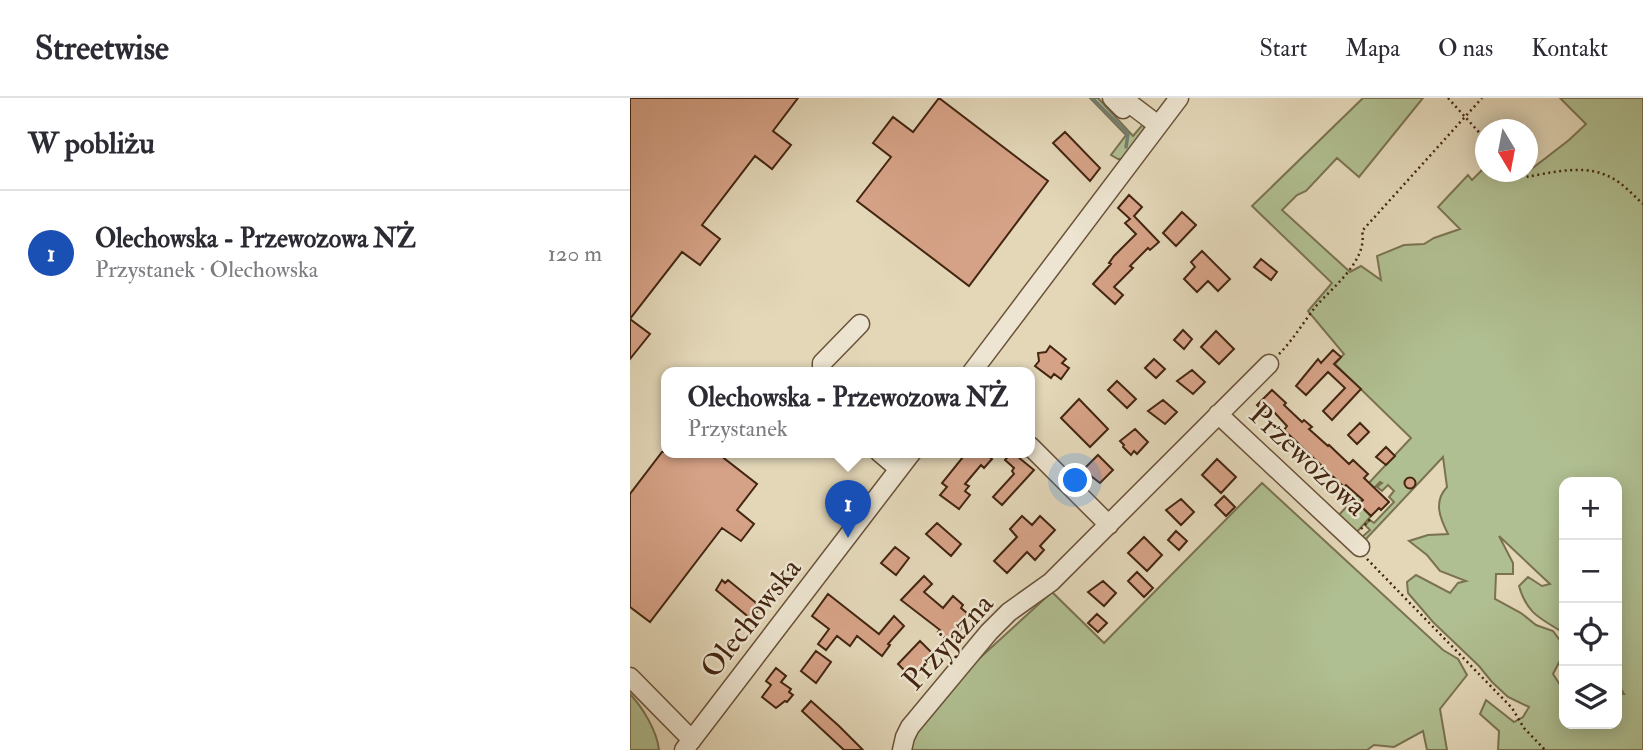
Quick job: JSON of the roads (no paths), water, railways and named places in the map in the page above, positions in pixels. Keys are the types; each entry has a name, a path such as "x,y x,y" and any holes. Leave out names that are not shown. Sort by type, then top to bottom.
{"street":[{"path":"976,367 1179,98"},
{"path":"1125,100 1158,125"},
{"path":"822,367 822,363 860,324"},
{"name":"Przewozowa","path":"1051,582 1269,364"},
{"name":"Przewozowa","path":"1218,414 1360,547"},
{"path":"1035,451 1109,524"},
{"path":"886,458 899,469"},
{"name":"Olechowska","path":"688,745 907,458"},
{"name":"Przyjazna","path":"902,750 910,727 989,632 1009,612 1051,582"},
{"path":"630,677 688,745"}],"waterway":[{"path":"1092,98 1128,134 1126,147"}],"place":[{"name":"Olechowska - Przewozowa NŻ","path":"848,538"}]}
